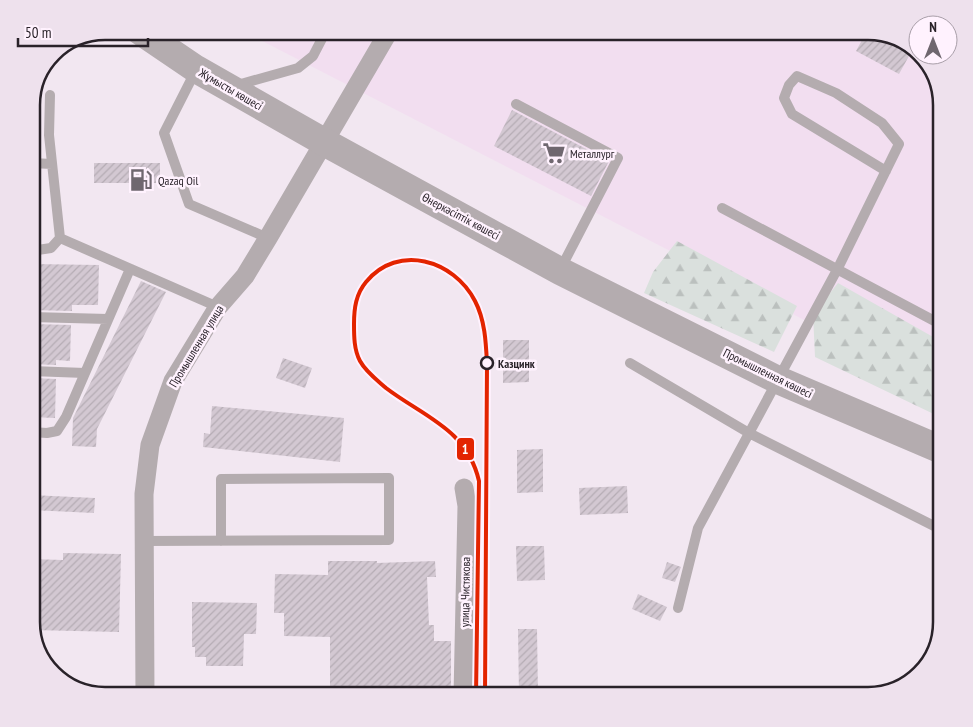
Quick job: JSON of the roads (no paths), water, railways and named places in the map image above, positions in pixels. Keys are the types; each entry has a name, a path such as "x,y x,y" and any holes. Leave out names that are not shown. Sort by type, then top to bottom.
{"main road":[{"name":"Жұмысты көшесі","path":"153,40 196,69 324,142"},
{"name":"Өнеркәсіптік көшесі","path":"324,142 560,271 598,289"},
{"name":"Промышленная көшесі","path":"598,289 778,380 933,446"}],"street":[{"name":"Промышленная улица","path":"145,687 144,494 150,445 173,381 218,307 245,276 384,40"},
{"name":"улица Чистякова","path":"463,687 467,506 464,488"}],"lane":[{"path":"229,88 298,68 313,56 321,40"},
{"path":"196,69 164,132 189,204 268,238"},
{"path":"678,608 698,528 838,268 900,144 882,123 836,93 797,76 784,98 792,114 886,171"},
{"path":"40,250 51,248 60,238 49,135 50,95"},
{"path":"516,104 618,158 560,271"},
{"path":"40,163 52,164"},
{"path":"722,208 933,320"},
{"path":"60,238 218,307"},
{"path":"40,433 57,431 66,417 130,269"},
{"path":"40,317 108,319"},
{"path":"630,363 749,432 933,525"},
{"path":"40,371 85,373"},
{"path":"145,541 221,541 389,540 389,478 221,479 221,541"}],"place":[{"name":"Металлург","path":"554,153"},
{"name":"Qazaq Oil","path":"141,180"},
{"name":"Казцинк","path":"487,363"}]}
